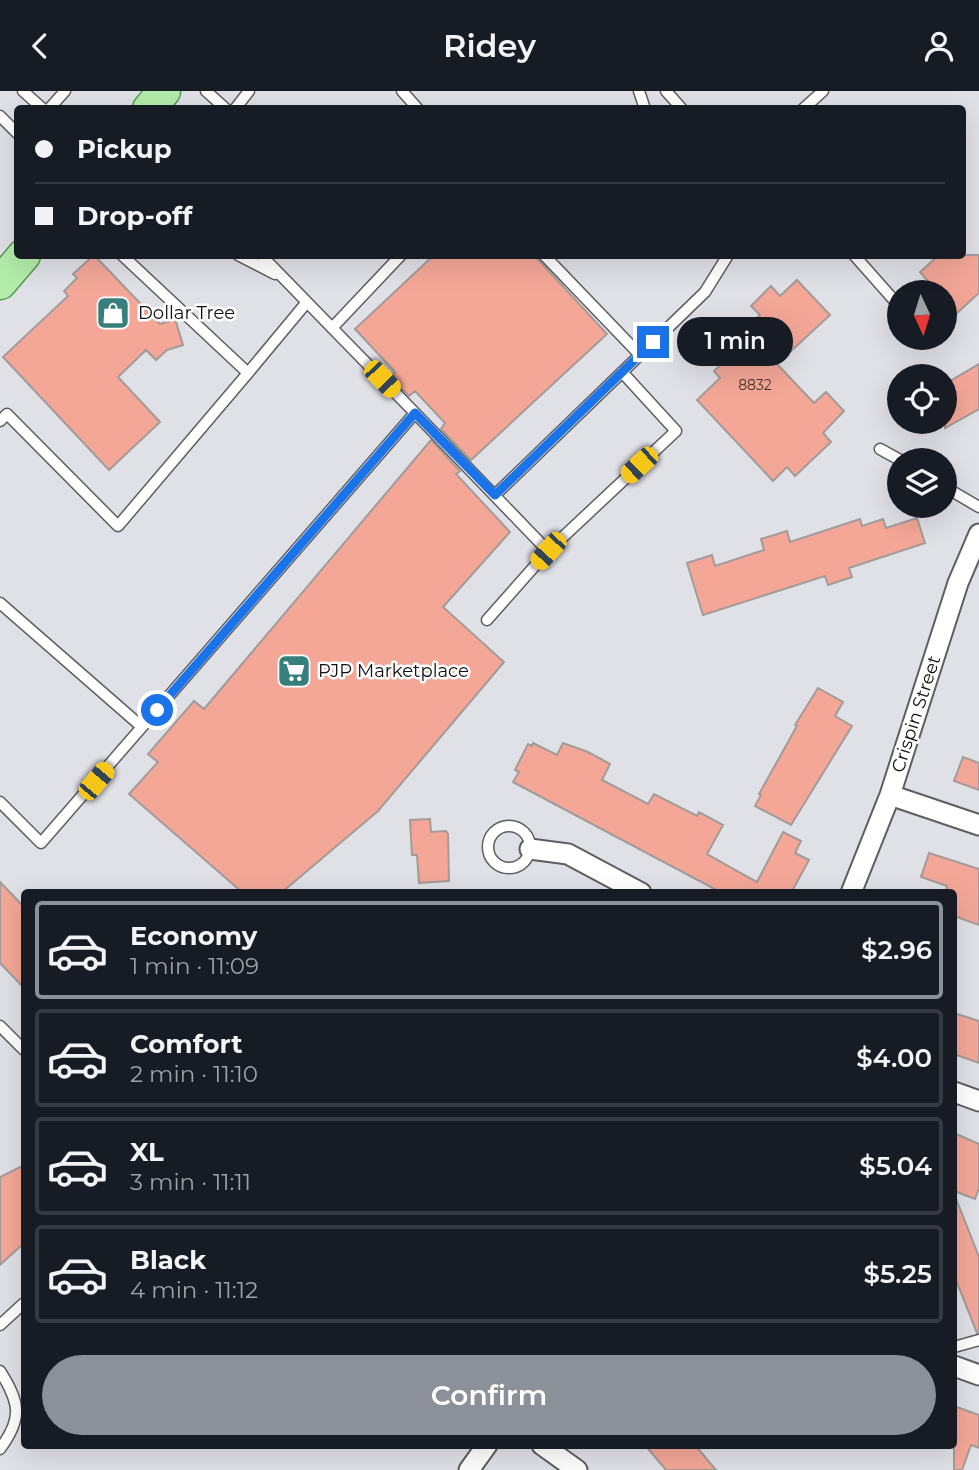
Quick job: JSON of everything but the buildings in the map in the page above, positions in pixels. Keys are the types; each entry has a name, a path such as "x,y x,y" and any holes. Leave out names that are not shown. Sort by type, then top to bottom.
{"main road":[{"path":"0,283 21,259"}],"street":[{"name":"Crispin Street","path":"853,889 890,795 958,583 979,534"},
{"path":"890,795 979,825"},
{"path":"530,849 568,854 634,889"},
{"path":"957,1093 979,1101"},
{"path":"957,1367 979,1375"},
{"path":"469,1470 483,1449"},
{"path":"548,1449 577,1470"}],"lane":[{"path":"23,91 39,105"},
{"path":"53,105 65,91"},
{"path":"206,91 222,105"},
{"path":"238,105 250,91"},
{"path":"402,91 414,105"},
{"path":"666,91 678,105"},
{"path":"807,105 822,91"},
{"path":"0,116 14,130"},
{"path":"126,259 248,373"},
{"path":"242,259 282,277"},
{"path":"265,259 548,551"},
{"path":"332,328 397,259"},
{"path":"548,259 640,355"},
{"path":"495,495 705,292 725,259"},
{"path":"858,259 887,292"},
{"path":"0,421 7,414 118,526 307,302"},
{"path":"487,620 548,551 676,431 622,372"},
{"path":"0,802 41,843 415,413"},
{"path":"880,449 887,453"},
{"path":"957,494 979,507"},
{"path":"0,603 142,727"},
{"path":"511,826 525,833 530,849 522,863 507,868 492,860 488,845 495,831 511,826"},
{"path":"0,1026 21,1047"},
{"path":"0,1325 21,1306"},
{"path":"957,1346 979,1340"},
{"path":"0,1371 17,1406 10,1435 0,1449"}],"place":[{"name":"Dollar Tree","path":"113,313"},
{"name":"PJP Marketplace","path":"294,671"}],"route":[{"path":"157,710 415,413 495,495 653,342"}]}
